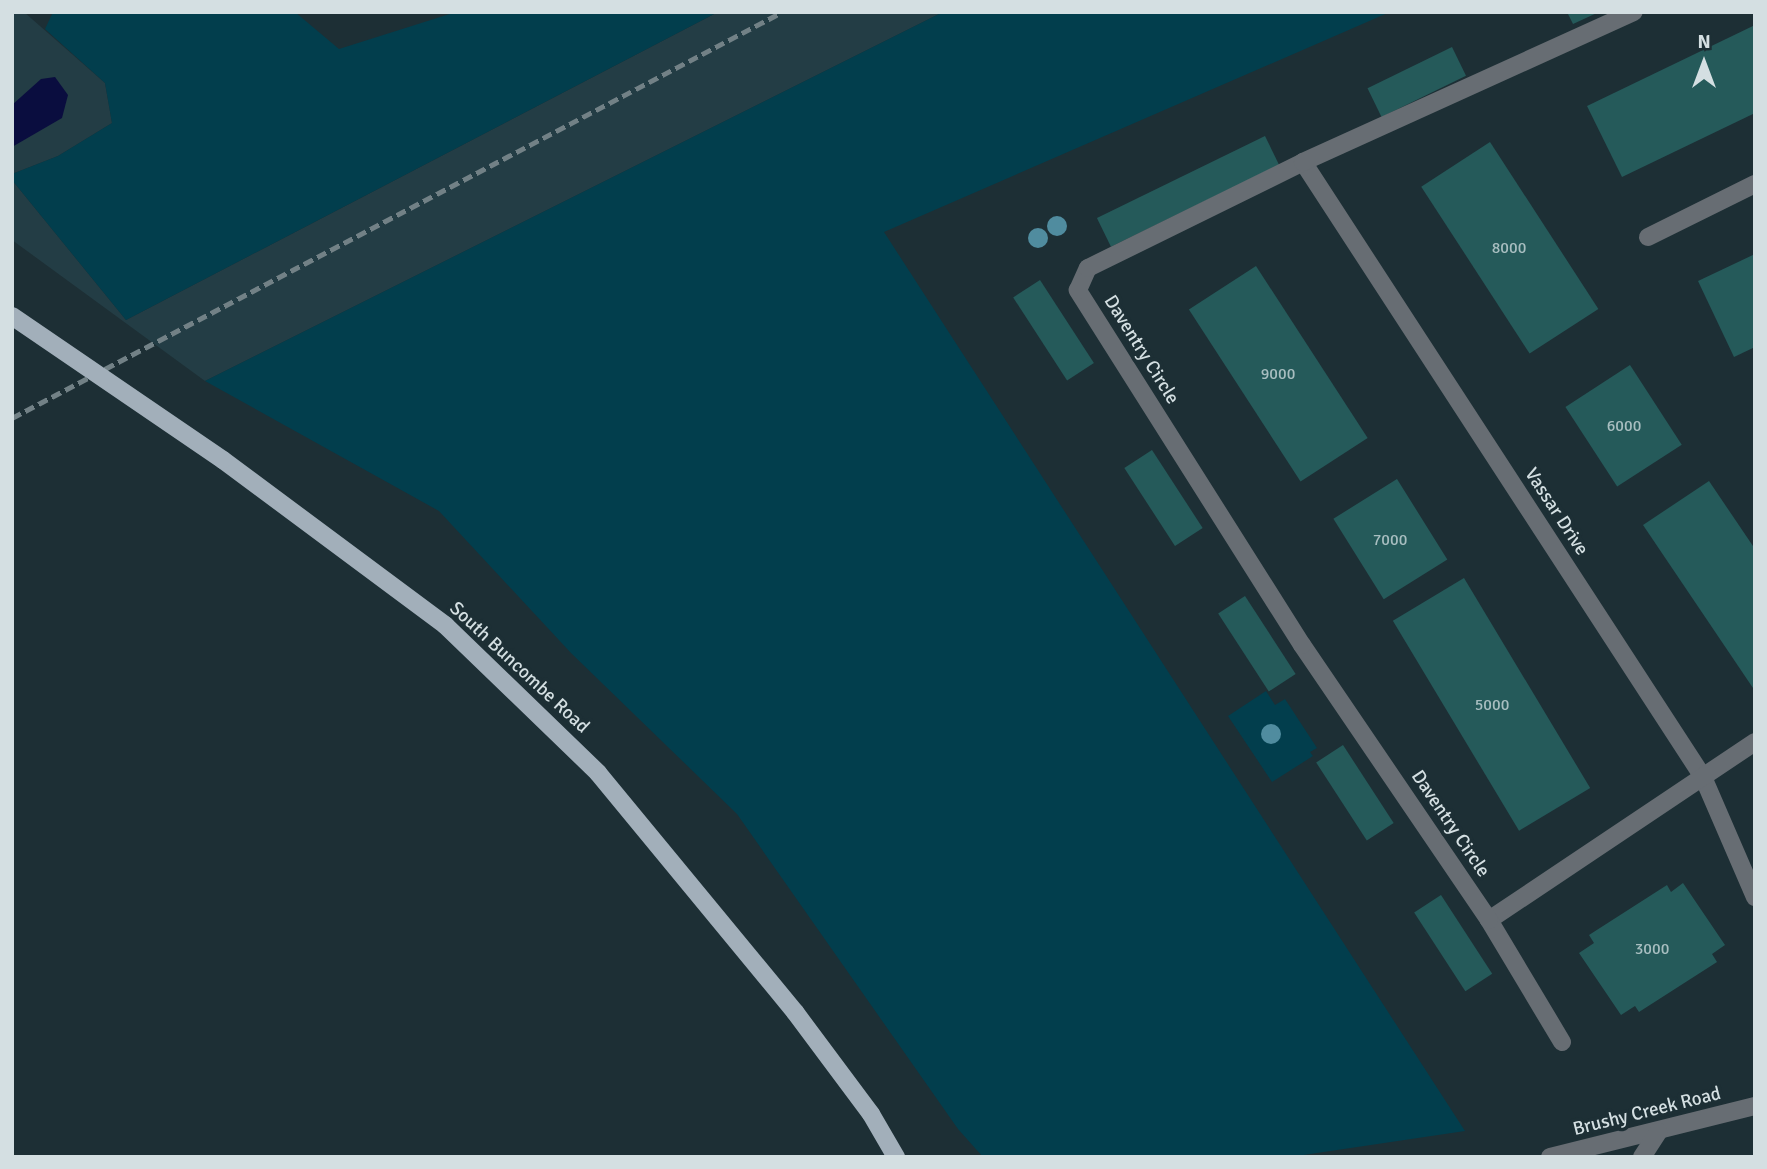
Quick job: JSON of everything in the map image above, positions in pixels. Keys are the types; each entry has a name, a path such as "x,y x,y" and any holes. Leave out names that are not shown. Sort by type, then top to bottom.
{"main road":[{"name":"South Buncombe Road","path":"12,316 223,460 445,625 598,773 795,1012 871,1114 896,1157"}],"street":[{"name":"Daventry Circle","path":"1562,1042 1489,920 1303,645 1078,290 1088,268 1303,162 1634,12"},
{"name":"Vassar Drive","path":"1303,162 1703,777 1755,897"},
{"path":"1648,237 1755,184"},
{"path":"1489,920 1755,742"},
{"name":"Brushy Creek Road","path":"1550,1157 1755,1106"},
{"path":"1642,1157 1658,1132"}],"shaded area":[{"path":"12,12 24,12 105,83 112,123 58,156 12,174"},
{"path":"53,12 295,12 339,49 456,12 718,12 126,320 12,180 12,174 58,156 112,123 105,83 45,29"},
{"path":"718,12 943,12 205,381 12,240 12,180 126,320"},
{"path":"943,12 1390,12 884,232 1465,1131 1290,1157 983,1157 958,1129 737,814 571,653 439,511 205,381"},
{"path":"55,77 68,95 62,118 12,147 12,105 41,79"},
{"path":"1266,691 1275,705 1285,699 1317,748 1310,752 1313,756 1272,782 1228,716"}],"building":[{"path":"1567,12 1599,12 1573,24"},
{"path":"1755,25 1755,113 1622,177 1587,106"},
{"path":"1452,47 1466,76 1382,117 1368,88"},
{"path":"1265,136 1279,165 1111,247 1097,218"},
{"path":"1490,142 1598,309 1530,354 1421,187"},
{"path":"1755,254 1755,347 1734,357 1698,281"},
{"path":"1256,266 1368,438 1301,481 1189,310"},
{"path":"1040,280 1094,363 1067,380 1013,297"},
{"path":"1630,365 1682,445 1617,487 1565,407"},
{"path":"1152,450 1203,528 1175,546 1124,468"},
{"path":"1397,479 1447,560 1384,599 1333,519"},
{"path":"1709,481 1755,549 1755,691 1643,525"},
{"path":"1464,578 1590,788 1519,831 1393,621"},
{"path":"1245,596 1296,674 1269,691 1218,613"},
{"path":"1343,745 1394,823 1367,840 1316,762"},
{"path":"1683,883 1725,945 1712,954 1717,962 1639,1012 1635,1006 1621,1015 1579,953 1594,943 1589,935 1667,885 1671,892"},
{"path":"1441,895 1492,974 1465,991 1414,912"}],"railway":[{"path":"12,418 782,12"}]}
